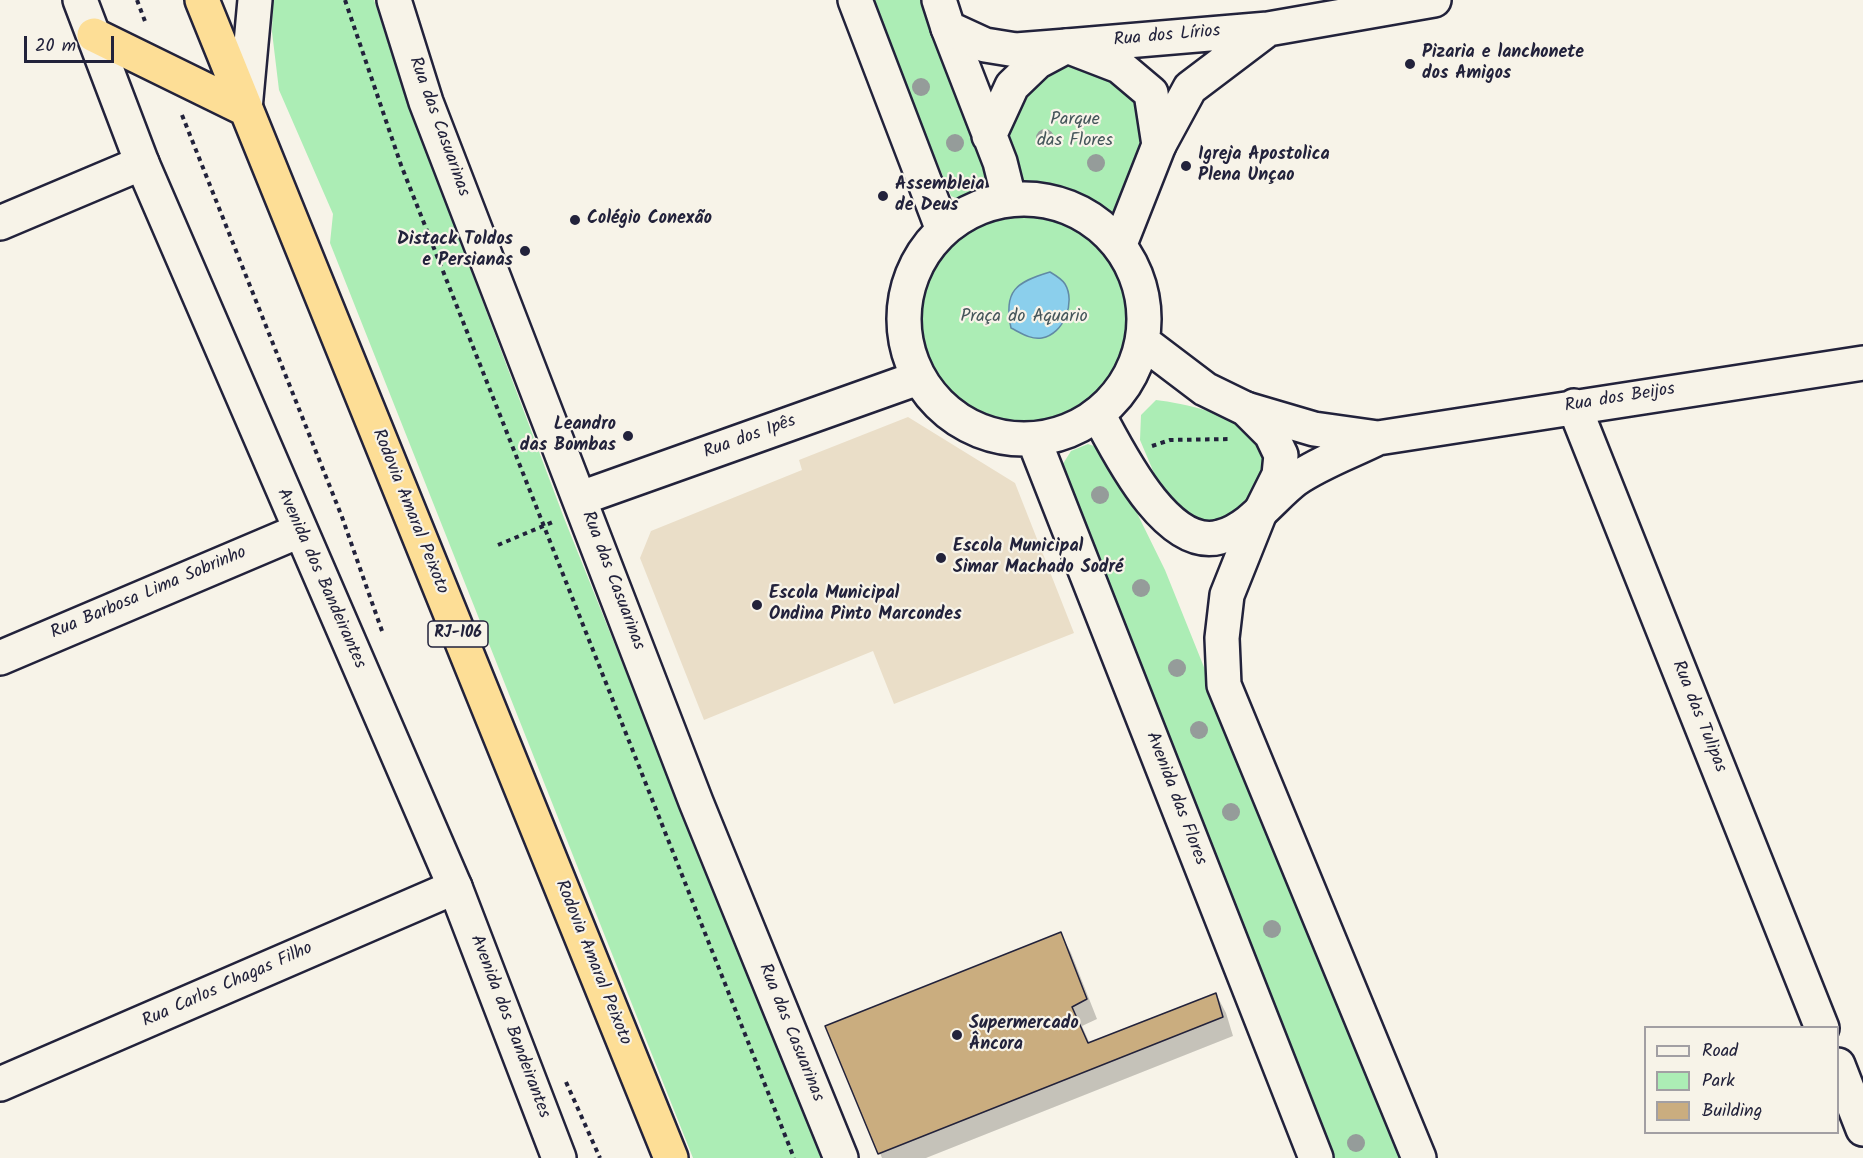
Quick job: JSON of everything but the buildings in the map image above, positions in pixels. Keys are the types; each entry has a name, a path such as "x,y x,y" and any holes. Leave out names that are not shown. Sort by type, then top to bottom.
{"highway":[{"name":"Rodovia Amaral Peixoto","path":"202,0 671,1158"},
{"path":"93,35 245,109"}],"street":[{"name":"Avenida dos Bandeirantes","path":"80,0 142,163 299,531 455,887 559,1158"},
{"path":"245,109 255,0"},
{"name":"Rua das Casuarinas","path":"394,0 426,102 581,498 696,802 841,1158"},
{"path":"855,0 943,230"},
{"name":"Rua dos Lírios","path":"1067,46 1268,29 1434,0"},
{"path":"944,14 1000,162 1009,198"},
{"path":"944,14 985,45 1016,50 1067,46 1119,66 1151,93 1159,145 1120,244"},
{"name":"Rua dos Lírios","path":"1159,145 1190,88 1268,29"},
{"path":"989,136 1012,86 1037,62 1067,46"},
{"path":"0,224 142,163"},
{"path":"1009,198 1051,200 1089,216 1120,244 1142,291 1143,342 1127,382 1098,414 1068,432 1034,440 988,435 948,414 918,378 903,327 912,274 943,230 973,209 1009,198"},
{"path":"1143,342 1205,389 1245,409 1274,439 1281,455 1278,475 1259,515 1227,595 1222,638 1224,685 1419,1158"},
{"name":"Rua dos Beijos","path":"1245,409 1314,429 1378,438 1863,363"},
{"name":"Rua dos Ipês","path":"581,498 918,378"},
{"name":"Rua das Tulipas","path":"1574,406 1821,1026"},
{"path":"1098,414 1126,465 1161,512 1179,528 1198,537 1220,537 1259,515"},
{"name":"Rua dos Beijos","path":"1259,515 1296,479 1378,438"},
{"name":"Avenida das Flores","path":"1034,440 1316,1158"},
{"name":"Rua Barbosa Lima Sobrinho","path":"0,658 299,531"},
{"name":"Rua Carlos Chagas Filho","path":"0,1084 455,887"},
{"path":"1839,1068 1863,1129"}],"path":[{"path":"137,0 342,517 383,636"},
{"path":"345,0 401,165 794,1158"},
{"path":"1126,465 1145,449 1170,440 1274,439"},
{"path":"498,545 564,518 581,498"},
{"path":"562,1073 600,1158"}],"shaded area":[{"path":"908,417 1015,483 1074,633 894,704 873,651 704,720 640,558 651,531 802,470 799,460"}],"green space":[{"path":"273,0 374,0 405,95 564,518 821,1158 693,1158 330,243 333,214 279,90 272,32"},
{"path":"871,0 920,0 985,166 982,189 972,200 965,202 951,196"},
{"name":"Parque das Flores","path":"1066,62 1110,78 1137,101 1144,145 1110,224 1078,199 1058,191 1017,186 1001,137 1009,117 1041,75"},
{"name":"Praça do Aquario","path":"1009,210 1057,217 1084,226 1099,238 1113,257 1125,278 1131,296 1131,318 1126,344 1113,378 1080,413 1062,424 1039,427 1015,426 991,419 968,408 948,393 932,374 920,354 914,331 914,313 918,296 949,240 971,224"},
{"path":"1156,400 1195,407 1237,422 1256,437 1266,454 1259,478 1248,497 1213,527 1168,506 1140,440 1141,415"},
{"path":"1088,444 1106,450 1165,570 1401,1158 1329,1158 1061,467 1071,451"}],"water":[{"path":"1050,272 1062,280 1068,291 1066,316 1062,324 1050,335 1042,338 1026,336 1011,328 1009,305 1011,297 1021,284"}],"place":[{"name":"Pizaria e lanchonete dos Amigos","path":"1410,64"},
{"name":"Igreja Apostolica Plena Unçao","path":"1186,166"},
{"name":"Assembleia de Deus","path":"883,196"},
{"name":"Colégio Conexão","path":"575,220"},
{"name":"Distack Toldos e Persianas","path":"525,251"},
{"name":"Leandro das Bombas","path":"628,436"},
{"name":"Escola Municipal Simar Machado Sodré","path":"941,558"},
{"name":"Escola Municipal Ondina Pinto Marcondes","path":"757,605"},
{"name":"Supermercado Âncora","path":"957,1035"}]}
